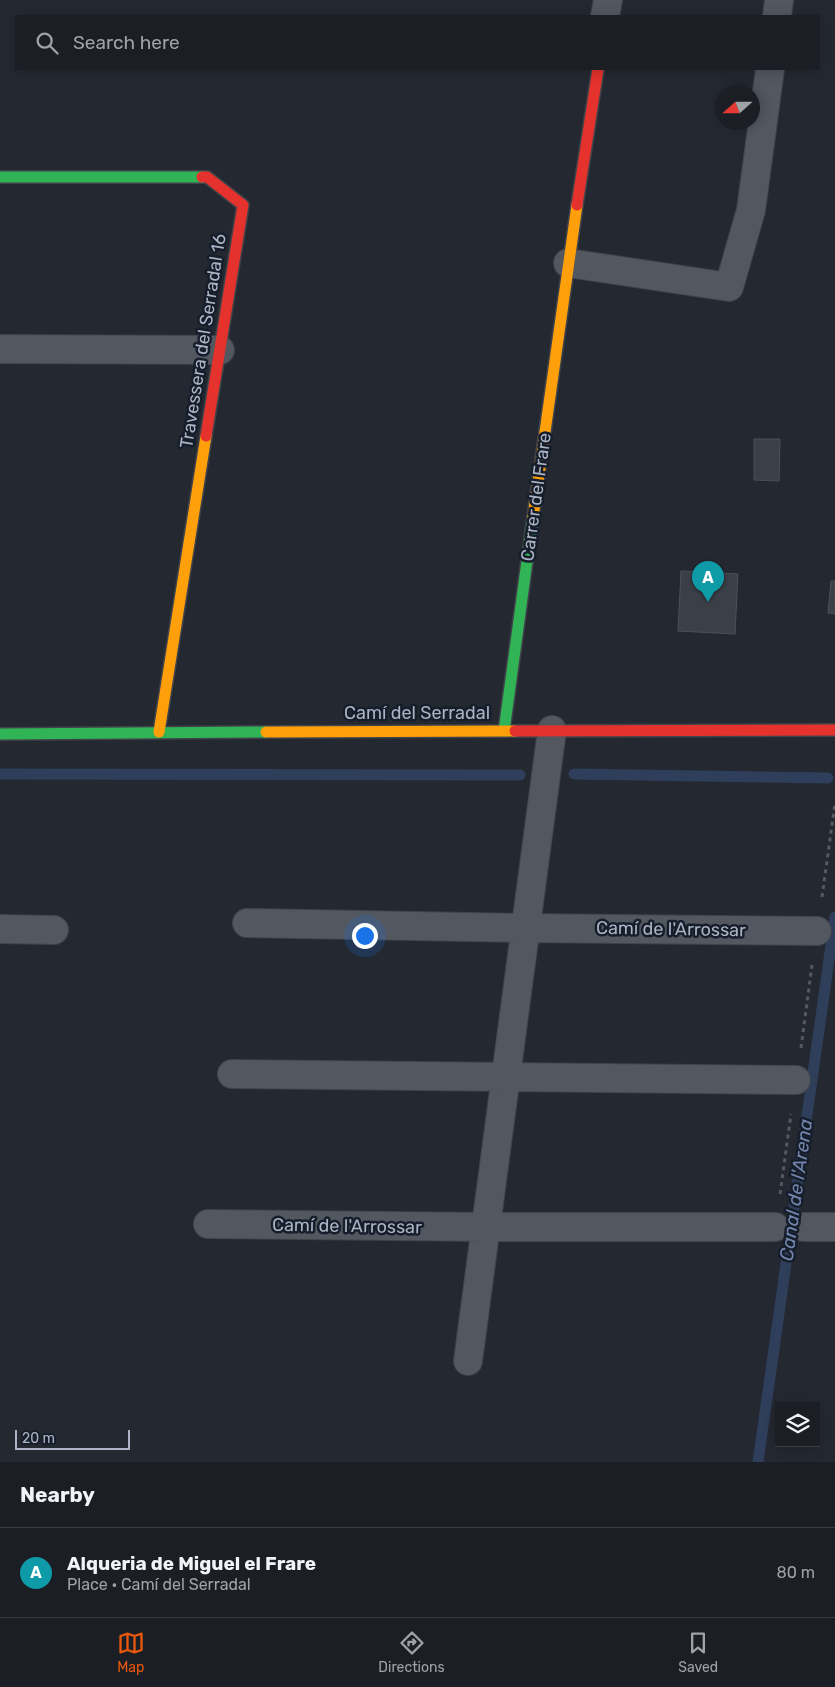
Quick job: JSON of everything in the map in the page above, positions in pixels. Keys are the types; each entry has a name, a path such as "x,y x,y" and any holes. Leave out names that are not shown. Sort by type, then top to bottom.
{"street":[{"path":"606,15 608,0"},
{"path":"777,15 779,0"},
{"name":"Carrer del Frare","path":"504,731 568,263 598,70"},
{"path":"568,263 730,287 751,210 770,70"},
{"name":"Travessera del Serradal 16","path":"0,176 207,177 243,205 158,732"},
{"path":"0,349 220,350"},
{"path":"468,1361 552,730"},
{"name":"Camí del Serradal","path":"0,734 835,730"},
{"name":"Camí de l'Arrossar","path":"247,923 817,931"},
{"path":"0,929 54,930"},
{"path":"232,1074 796,1080"},
{"name":"Camí de l'Arrossar","path":"208,1224 486,1227 775,1227"},
{"path":"803,1227 835,1227"}],"path":[{"path":"775,1227 835,803"}],"building":[{"path":"754,439 780,439 779,481 754,480"},
{"path":"681,571 738,574 735,634 678,631"},
{"path":"831,581 835,581 835,614 828,613"}],"waterway":[{"path":"0,774 520,775"},
{"path":"574,774 828,778"},
{"name":"Canal de l'Arena","path":"758,1462 835,917"}],"traffic: fast":[{"path":"0,177 202,177"},
{"path":"504,731 533,517"},
{"path":"0,734 266,732"}],"traffic: slow":[{"path":"533,517 577,205"},
{"path":"159,732 206,436"},
{"path":"266,732 515,731"}],"traffic: jam":[{"path":"577,205 598,70"},
{"path":"202,177 207,177 243,205 206,436"},
{"path":"515,731 835,730"}],"place":[{"name":"Alqueria de Miguel el Frare","path":"708,602"}]}
